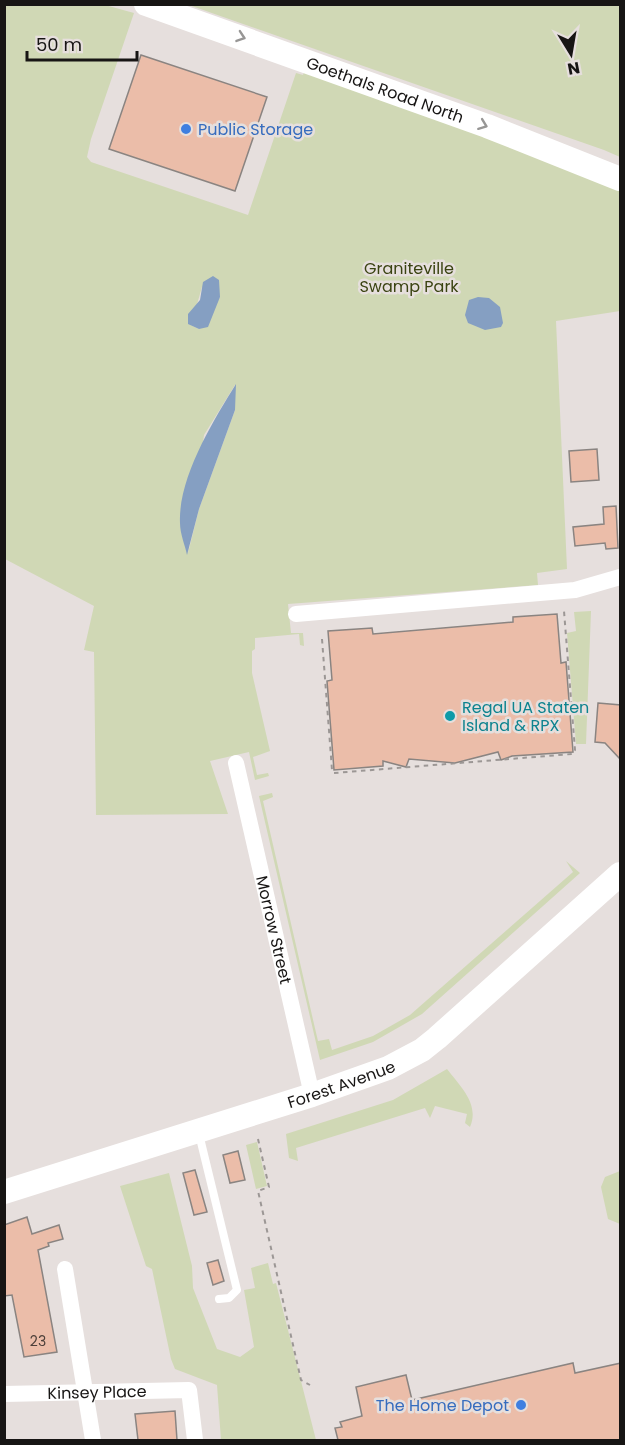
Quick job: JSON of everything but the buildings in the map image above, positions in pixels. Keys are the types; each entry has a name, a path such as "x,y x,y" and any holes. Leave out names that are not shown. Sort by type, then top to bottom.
{"main road":[{"name":"Goethals Road North","path":"146,4 476,122 621,179"},
{"name":"Forest Avenue","path":"4,1192 312,1095 388,1068 422,1050 621,874"}],"street":[{"path":"296,614 575,590 621,578"},
{"name":"Morrow Street","path":"236,763 312,1095"},
{"path":"65,1269 93,1440"},
{"name":"Kinsey Place","path":"4,1394 189,1390 195,1440"}],"lane":[{"path":"198,1130 237,1290 229,1298 219,1299"}],"path":[{"path":"322,639 334,773 572,754 575,750 564,611"},
{"path":"258,1139 269,1186 258,1191 302,1380 310,1385"}],"green space":[{"name":"Graniteville Swamp Park","path":"4,5 105,5 134,13 87,157 91,162 248,215 296,73 303,75 306,67 620,186 620,311 556,321 567,569 537,573 538,585 288,604 291,633 303,633 304,646 300,645 299,634 255,638 255,649 252,651 252,673 270,751 253,757 257,775 268,773 269,776 255,780 249,752 210,761 228,814 96,815 94,652 84,650 94,606 5,559","holes":["202,287 220,297 199,329 191,325","235,385 235,410 199,509 188,553 204,435"]},
{"path":"189,5 620,5 620,157 604,150"},
{"path":"591,611 586,744 576,744 567,633 576,631 574,612"},
{"path":"272,793 273,797 263,801 314,1024 318,1041 329,1039 332,1050 373,1036 410,1015 573,872 566,861 580,873 422,1014 373,1042 320,1060 259,796"},
{"path":"447,1069 471,1103 470,1127 465,1123 467,1114 435,1106 430,1118 425,1108 296,1148 298,1161 289,1158 286,1134 393,1100"},
{"path":"257,1142 267,1186 256,1189 246,1145"},
{"path":"620,1171 620,1224 608,1219 601,1187 605,1177"},
{"path":"169,1173 192,1266 193,1288 217,1349 240,1357 254,1347 244,1290 255,1288 251,1268 268,1263 273,1284 276,1283 316,1440 221,1440 217,1385 175,1369 152,1269 146,1266 120,1186"}],"water":[{"path":"213,276 219,280 220,297 208,327 199,329 188,324 188,314 200,300 203,282"},
{"path":"478,297 489,298 500,307 503,323 501,327 485,330 468,323 465,315 469,300"},
{"path":"236,384 235,410 199,509 187,555 180,523 185,488 199,451"}],"place":[{"name":"Public Storage","path":"186,129"},
{"name":"Regal UA Staten Island & RPX","path":"450,716"},
{"name":"The Home Depot","path":"521,1405"}]}
